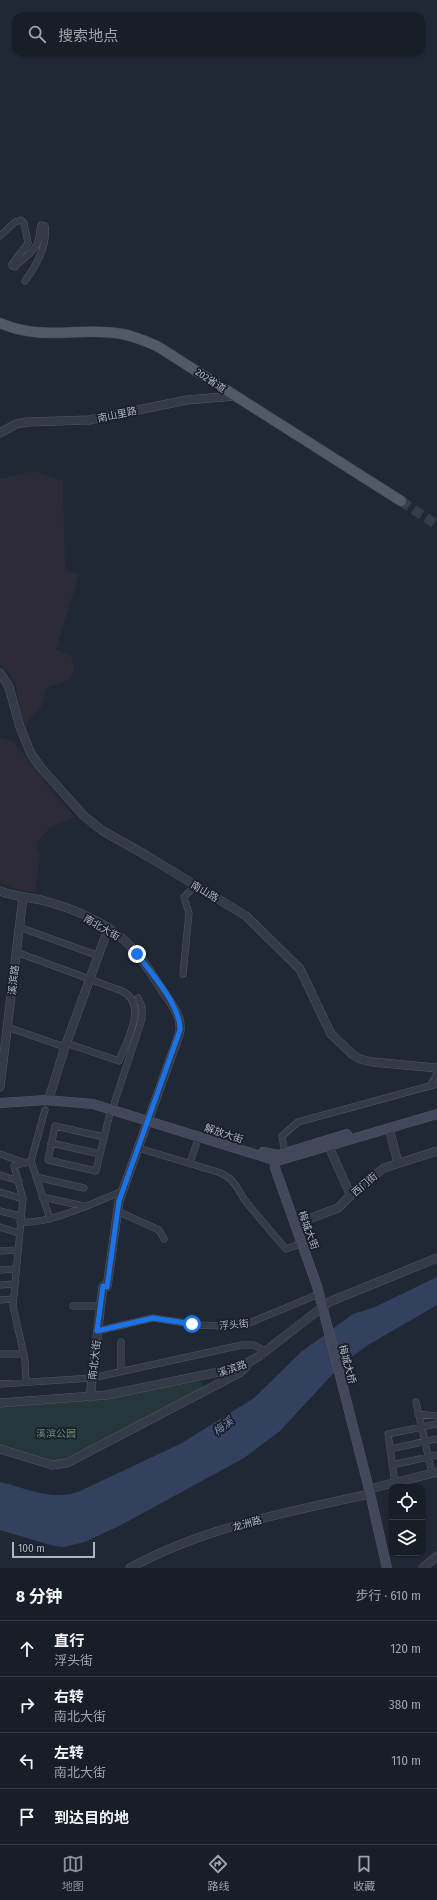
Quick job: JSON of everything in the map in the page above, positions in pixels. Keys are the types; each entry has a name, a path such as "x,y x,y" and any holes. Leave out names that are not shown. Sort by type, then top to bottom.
{"main road":[{"name":"202省道","path":"0,323 17,329 41,334 107,333 136,338 170,353 401,501"},
{"name":"解放大街","path":"0,1099 50,1095 78,1096 274,1158"},
{"name":"解放大街","path":"0,1103 36,1100 67,1101 112,1106"},
{"path":"274,1158 437,1108"},
{"name":"解放大街","path":"149,1118 199,1136 281,1160 437,1114"},
{"name":"梅城大街","path":"274,1158 323,1310"},
{"name":"梅城大桥","path":"323,1310 370,1492"},
{"path":"370,1492 387,1568"}],"street":[{"path":"0,236 15,222 21,220 24,223 28,243 12,264 12,266 15,267 34,250 39,240 40,227 42,225 45,226 45,240 34,267 25,281"},
{"name":"南山里路","path":"0,432 16,424 27,422 81,421 187,400 235,396"},
{"name":"南山路","path":"0,673 9,687 20,727 31,754 77,810 103,831 244,914 297,965 305,978 331,1034 350,1052 360,1059 372,1062 437,1068"},
{"path":"183,974 188,913 184,897 196,885"},
{"name":"南北大街","path":"0,891 45,901 64,908 108,929 125,940 137,954 174,1008 180,1020 180,1030 117,1210 107,1287 103,1286 90,1397"},
{"name":"溪滨路","path":"0,1087 23,897"},
{"path":"19,926 99,956"},
{"path":"50,1095 66,1045 108,929"},
{"path":"7,1027 119,1061 134,1022 135,1009 129,996 122,991 16,952"},
{"path":"104,1137 55,1126 48,1160 96,1171 112,1106 142,1019 142,1007 138,998"},
{"path":"284,1148 282,1136 298,1122 434,1085 437,1074"},
{"path":"28,1162 45,1110"},
{"path":"389,1128 398,1163"},
{"path":"190,1164 199,1136"},
{"path":"52,1143 100,1154"},
{"path":"329,1147 351,1196"},
{"path":"138,1148 228,1177 239,1188 247,1203 286,1249 302,1243"},
{"name":"西门街","path":"295,1224 338,1208 379,1172 398,1163 437,1151"},
{"path":"0,1154 28,1162 36,1177 50,1219"},
{"path":"26,1382 24,1354 15,1320 13,1299 23,1199 14,1166 28,1162"},
{"path":"0,1175 19,1181"},
{"path":"36,1177 84,1188"},
{"path":"0,1211 32,1222 50,1219 123,1191"},
{"path":"0,1192 23,1199"},
{"path":"42,1196 84,1206"},
{"path":"117,1210 159,1230 164,1239"},
{"path":"0,1227 19,1233"},
{"path":"0,1251 17,1250"},
{"name":"溪滨路","path":"0,1403 90,1397 223,1372 242,1366 258,1357 323,1310 437,1258"},
{"path":"0,1270 15,1269"},
{"path":"0,1285 14,1284"},
{"name":"浮头街","path":"97,1331 153,1318 198,1325 223,1326 249,1324 319,1294"},
{"path":"0,1300 13,1299"},
{"path":"73,1306 101,1306"},
{"path":"121,1342 121,1371"},
{"path":"0,1384 92,1378 242,1345 254,1345 265,1351"},
{"path":"0,1354 24,1354"},
{"path":"0,1448 52,1465 67,1463 239,1373 258,1357"},
{"path":"416,1402 428,1457 435,1473"},
{"path":"418,1414 437,1416"},
{"path":"395,1483 388,1434 437,1424"},
{"path":"390,1449 437,1439"},
{"path":"392,1465 437,1455"},
{"name":"龙洲路","path":"130,1568 168,1548 195,1538 289,1512 370,1492 395,1483 435,1473"},
{"path":"423,1568 437,1556"}],"shaded area":[{"path":"34,471 63,481 65,570 79,575 56,649 68,654 72,658 74,672 68,680 47,688 41,707 28,721 26,732 15,683 0,664 0,479"},
{"path":"0,737 15,743 59,800 75,817 50,827 36,844 40,856 35,892 14,889 0,882"}],"green space":[{"name":"溪滨公园","path":"200,1381 203,1384 202,1389 66,1461 53,1463 0,1447 0,1407 105,1399"}],"water":[{"name":"梅溪","path":"437,1277 437,1305 368,1345 342,1364 280,1431 244,1458 121,1525 85,1542 64,1547 54,1546 0,1530 0,1482 50,1495 70,1494 80,1491 182,1443 254,1398 301,1352 353,1314 375,1307"}],"tunnel":[{"path":"401,501 437,525"}],"route":[{"path":"137,954 178,1014 180,1020 180,1030 119,1201 107,1287 103,1286 97,1331 153,1318 192,1324"}]}
